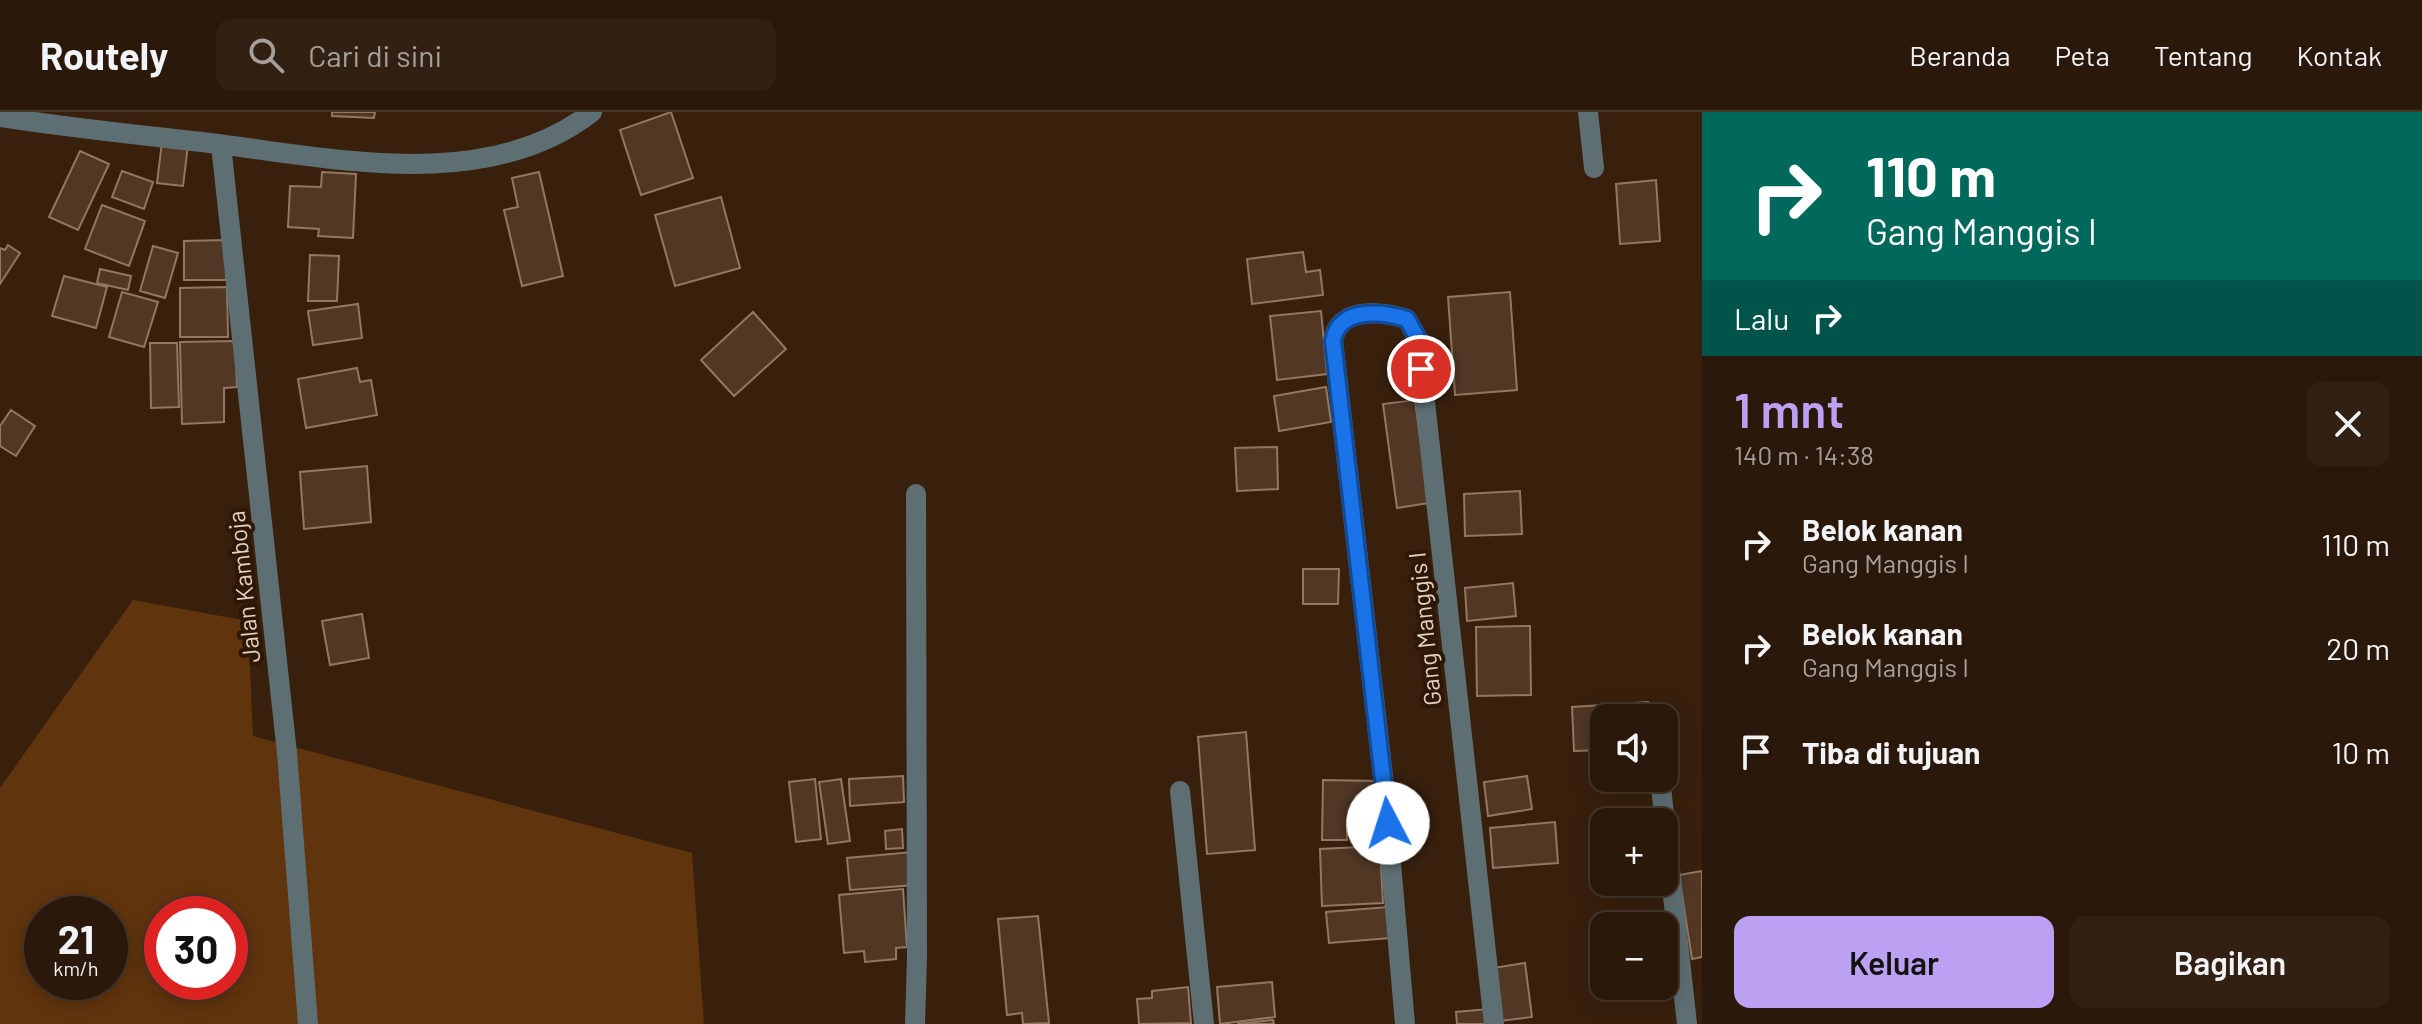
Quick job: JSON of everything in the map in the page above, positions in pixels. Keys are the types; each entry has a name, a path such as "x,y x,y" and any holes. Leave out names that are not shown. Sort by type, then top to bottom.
{"street":[{"path":"0,117 318,159 391,164 481,159 530,146 592,112"},
{"path":"1588,112 1594,168"},
{"name":"Jalan Kamboja","path":"221,145 287,753 308,1024"},
{"name":"Gang Manggis I","path":"1405,1024 1384,779 1333,341 1335,331 1348,317 1385,312 1407,319 1418,339 1494,1024"},
{"path":"915,1024 916,494"},
{"path":"1180,791 1204,1024"},
{"path":"1662,792 1687,1024"}],"shaded area":[{"path":"133,600 248,621 253,736 692,853 704,1024 0,1024 0,788"}],"building":[{"path":"332,112 375,112 374,118 332,116"},
{"path":"671,112 693,178 641,195 620,130"},
{"path":"162,142 188,145 183,186 157,183"},
{"path":"80,151 109,164 78,230 49,217"},
{"path":"122,171 153,182 144,209 112,197"},
{"path":"322,172 356,174 353,238 318,236 319,229 288,227 290,186 321,187"},
{"path":"539,172 563,276 522,286 504,210 518,207 512,178"},
{"path":"1656,180 1660,241 1620,244 1616,184"},
{"path":"721,197 740,268 675,286 655,215"},
{"path":"102,205 145,221 129,266 85,249"},
{"path":"226,240 226,280 184,280 184,241"},
{"path":"8,245 20,253 0,284 0,248 5,250"},
{"path":"153,246 178,253 165,298 140,291"},
{"path":"1303,252 1306,272 1320,270 1323,295 1252,304 1247,259"},
{"path":"310,255 339,256 337,301 308,301"},
{"path":"100,269 131,276 128,290 97,283"},
{"path":"64,276 107,287 96,328 52,316"},
{"path":"227,287 228,337 180,337 180,288"},
{"path":"122,292 158,302 144,347 109,337"},
{"path":"1510,292 1517,390 1455,395 1448,297"},
{"path":"358,304 362,338 313,345 308,311"},
{"path":"1321,311 1327,374 1277,380 1270,316"},
{"path":"753,312 786,349 734,396 701,360"},
{"path":"235,341 237,387 224,388 224,422 182,424 180,342"},
{"path":"150,343 177,343 179,407 151,408"},
{"path":"357,368 360,382 371,380 377,415 306,428 298,379"},
{"path":"1326,387 1331,422 1279,431 1274,396"},
{"path":"1415,400 1429,503 1397,508 1383,404"},
{"path":"11,410 35,426 16,456 0,446 0,426"},
{"path":"1277,447 1278,489 1237,491 1235,448"},
{"path":"367,466 371,522 304,529 300,472"},
{"path":"1520,491 1522,534 1465,536 1464,494"},
{"path":"1303,569 1339,569 1338,604 1303,604"},
{"path":"1513,583 1516,616 1467,621 1465,588"},
{"path":"362,614 369,658 330,665 322,621"},
{"path":"1530,626 1531,695 1477,696 1476,627"},
{"path":"1590,706 1590,750 1574,751 1572,707"},
{"path":"1246,732 1255,850 1207,854 1198,737"},
{"path":"903,776 904,802 850,806 849,779"},
{"path":"1527,776 1532,809 1488,816 1484,782"},
{"path":"815,779 821,839 796,842 789,782"},
{"path":"841,779 850,841 828,844 819,782"},
{"path":"1323,780 1379,781 1378,821 1347,821 1347,840 1322,840"},
{"path":"1555,822 1558,863 1493,868 1490,828"},
{"path":"902,829 903,848 886,849 885,831"},
{"path":"1380,846 1383,903 1322,906 1320,849"},
{"path":"913,852 915,885 850,890 847,858"},
{"path":"1702,871 1702,957 1692,959 1679,875"},
{"path":"903,889 907,947 896,948 896,959 865,962 864,951 844,953 839,895"},
{"path":"1388,907 1390,938 1329,943 1326,912"},
{"path":"1038,916 1049,1023 1023,1024 1022,1013 1007,1015 998,919"},
{"path":"1525,963 1532,1017 1500,1021 1493,968"},
{"path":"1272,982 1275,1017 1220,1024 1217,987"},
{"path":"1188,987 1191,1023 1139,1024 1137,999 1152,998 1152,991"},
{"path":"1488,1009 1490,1024 1457,1024 1456,1012"},
{"path":"1273,1020 1274,1024 1237,1024"}],"route":[{"path":"1388,823 1333,341 1335,331 1348,317 1385,312 1407,319 1418,339 1421,369"}]}
